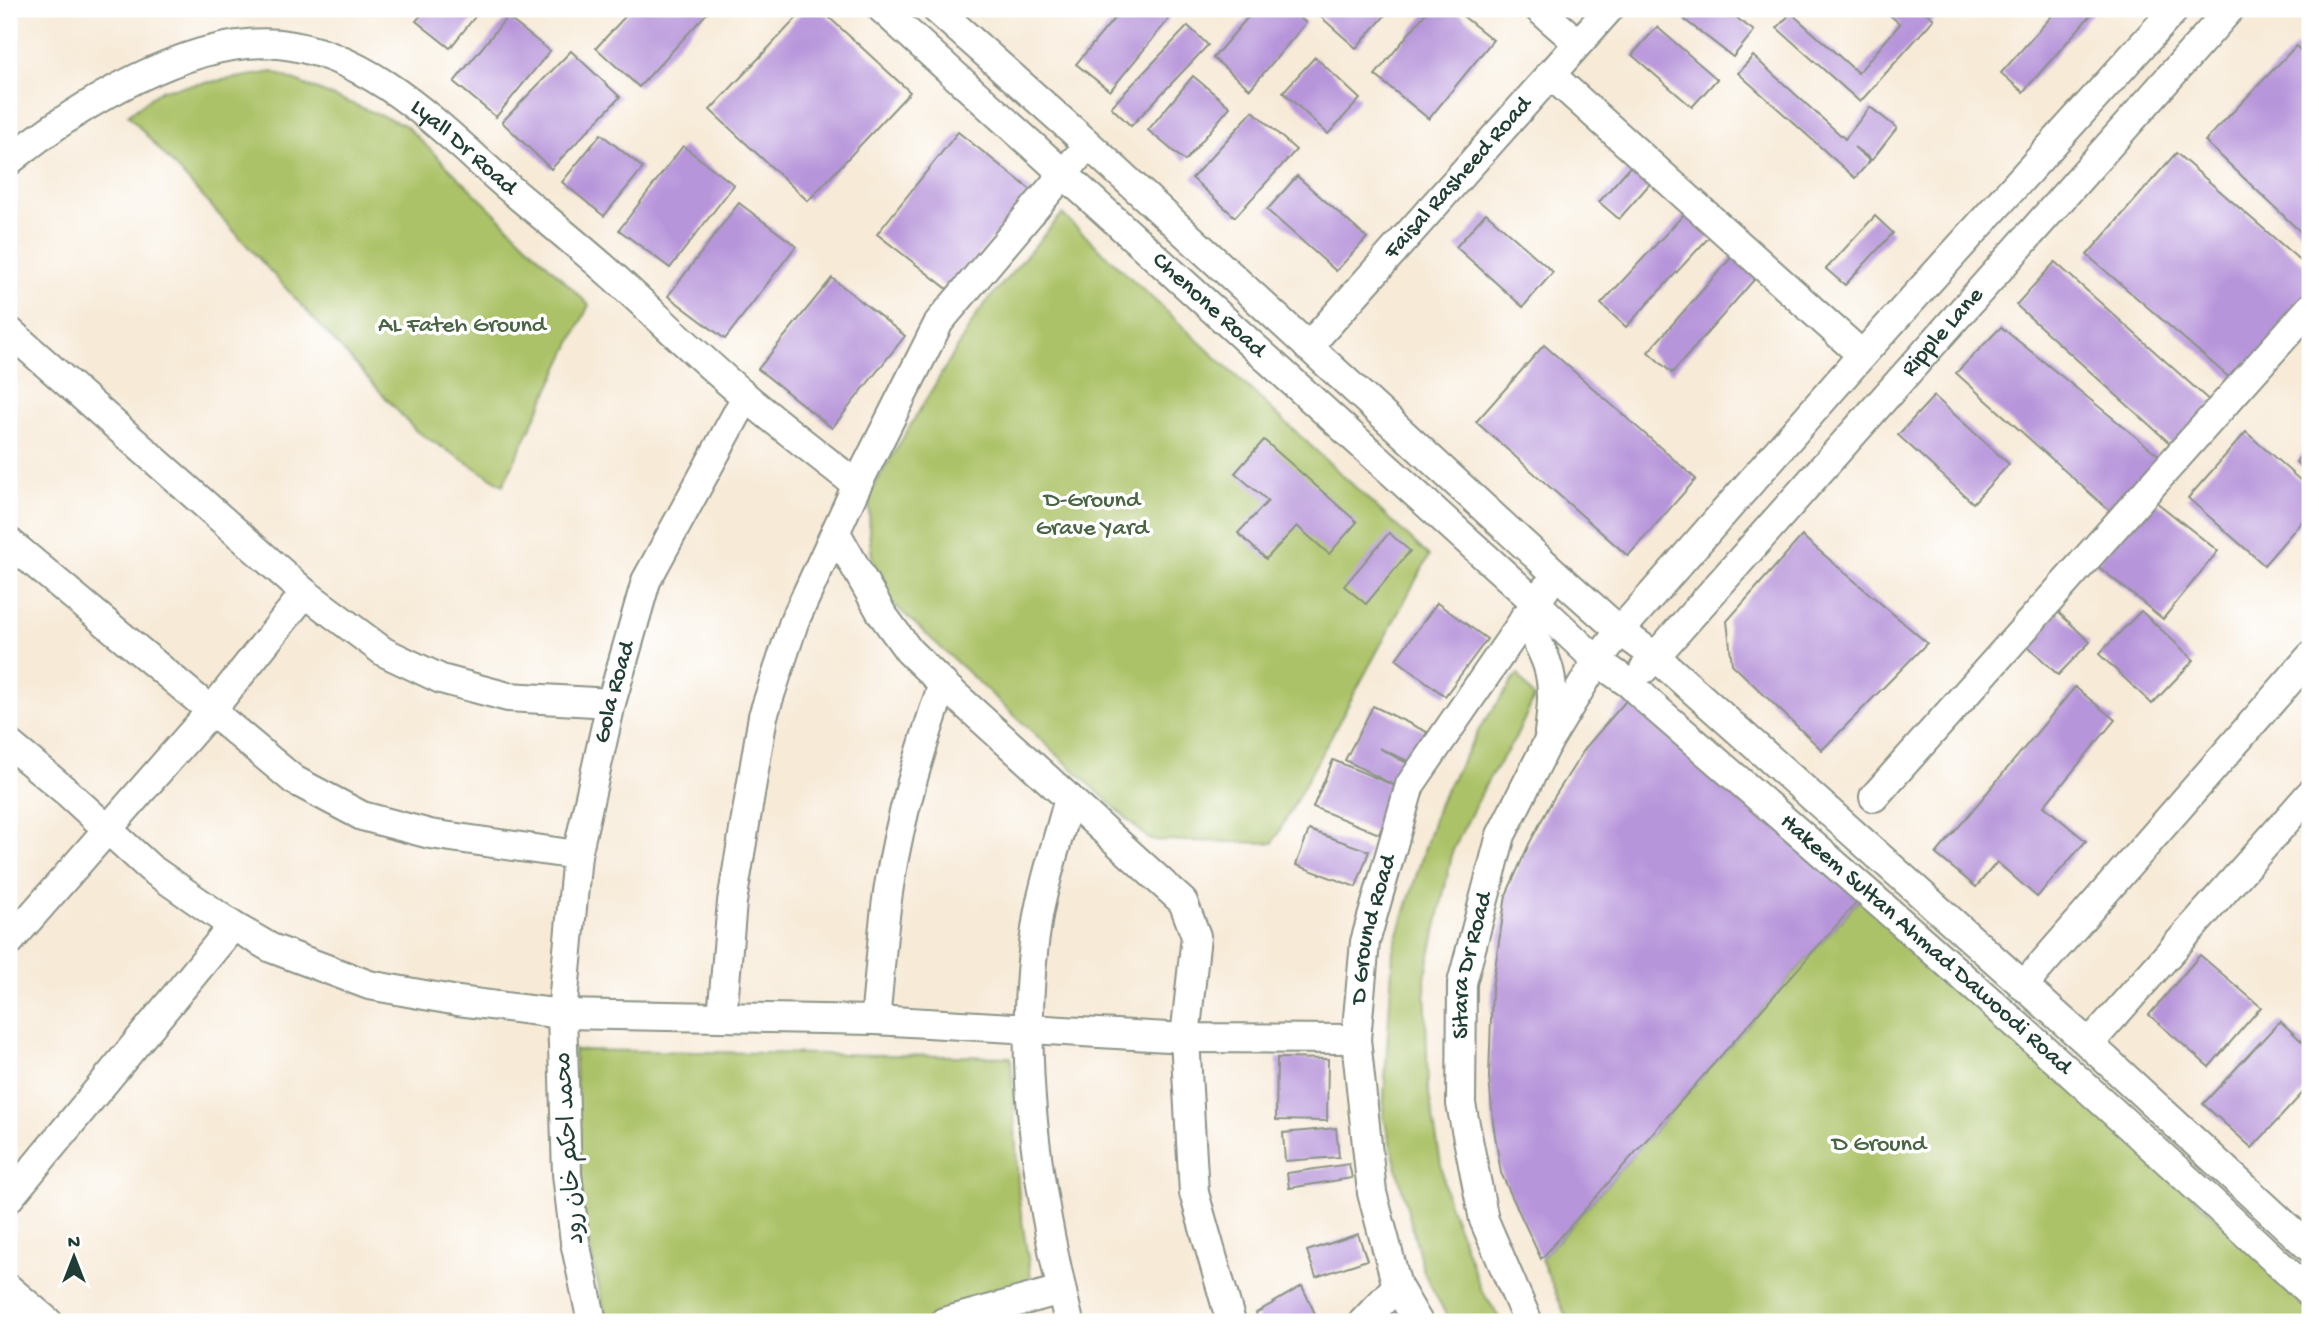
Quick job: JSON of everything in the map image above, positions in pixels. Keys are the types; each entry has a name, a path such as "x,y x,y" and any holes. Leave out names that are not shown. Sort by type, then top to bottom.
{"street":[{"name":"Chenone Road","path":"882,9 1064,174 1530,610"},
{"path":"1539,9 1578,43"},
{"name":"Faisal Rasheed Road","path":"1308,347 1609,9"},
{"name":"Ripple Lane","path":"1620,631 1862,355 2175,9"},
{"name":"Ripple Lane","path":"1630,684 2230,9"},
{"name":"Chenone Road","path":"940,10 1620,631"},
{"name":"Lyall Dr Road","path":"9,161 75,114 148,72 189,56 229,45 277,44 306,48 329,56 381,81 415,107 601,266 746,397 857,485"},
{"path":"1550,74 1862,355"},
{"path":"722,1017 732,902 763,716 794,622 857,485 939,322 1089,145"},
{"path":"1874,797 2310,308"},
{"path":"9,331 305,593 384,652 441,678 508,697 611,703"},
{"name":"Gola Road","path":"562,1014 578,855 611,703 646,581 746,397"},
{"path":"836,533 882,614 909,651 1183,902 1196,936 1185,1038 1194,1193 1231,1322"},
{"path":"9,542 294,780 362,816 430,834 578,855"},
{"name":"D Ground Road","path":"1418,1322 1397,1286 1372,1193 1356,1039 1365,942 1410,785 1557,575"},
{"path":"9,942 211,711 305,593"},
{"path":"1530,610 1552,675 1549,740"},
{"name":"Hakeem Sultan Ahmad Dawoodi Road","path":"1530,610 1630,684 1893,913 2206,1195 2310,1293"},
{"name":"Hakeem Sultan Ahmad Dawoodi Road","path":"1620,631 1656,657 2088,1044 2310,1248"},
{"name":"Sitara Dr Road","path":"1528,1322 1484,1220 1461,1104 1462,983 1502,835 1549,740 1597,661 1620,631"},
{"path":"2023,986 2310,657"},
{"path":"875,1020 889,887 902,821 916,760 943,684"},
{"path":"9,744 68,793 150,868 233,926 271,948 369,985 458,1001 562,1014 875,1020 1185,1038 1356,1039"},
{"path":"2088,1044 2310,794"},
{"path":"1069,798 1039,914 1033,953 1029,1029 1032,1127 1042,1198 1069,1322"},
{"path":"9,1198 233,926"},
{"name":"محمد احكم خان رود","path":"562,1014 567,1174 575,1242 592,1322"},
{"path":"1363,1322 1397,1286"},
{"path":"9,1289 48,1322"},
{"path":"944,1322 1061,1290"}],"green space":[{"name":"AL Fateh Ground","path":"273,72 405,125 589,305 503,485 416,431 128,115 161,90"},
{"name":"D-Ground Grave Yard","path":"1062,214 1429,556 1273,843 1150,840 888,599 873,563 869,533 870,493 979,311"},
{"path":"1518,674 1534,698 1515,739 1488,780 1453,850 1425,978 1428,1089 1447,1198 1481,1290 1503,1322 1450,1322 1424,1273 1383,1115 1393,950 1439,803 1480,728"},
{"name":"D Ground","path":"1864,894 2310,1304 2310,1322 1568,1322 1541,1259"},
{"path":"574,1050 1011,1057 1019,1201 1035,1303 954,1322 607,1322 583,1221"}],"building":[{"path":"426,9 481,9 450,48 416,21"},
{"path":"632,9 703,9 707,13 639,87 596,48"},
{"path":"805,9 820,9 910,92 808,201 710,110"},
{"path":"1122,9 1156,9 1169,19 1110,91 1076,64"},
{"path":"1255,9 1289,9 1306,23 1250,89 1213,58"},
{"path":"1312,9 1391,9 1356,48"},
{"path":"1429,9 1454,9 1493,40 1429,119 1375,75"},
{"path":"1694,9 1725,9 1754,31 1733,57 1685,20"},
{"path":"1883,9 1922,9 1934,19 1860,102 1777,28 1791,13 1858,73 1900,24"},
{"path":"2058,9 2096,9 2023,92 2001,73"},
{"path":"507,17 550,51 496,117 454,82"},
{"path":"1188,26 1208,45 1131,126 1111,107"},
{"path":"1657,27 1717,79 1692,107 1632,55"},
{"path":"2296,46 2310,59 2310,241 2205,141"},
{"path":"571,51 620,97 551,169 502,122"},
{"path":"1753,56 1845,139 1870,107 1897,128 1872,160 1854,147 1870,161 1855,178 1738,73"},
{"path":"1315,57 1360,99 1328,134 1283,92"},
{"path":"1193,76 1230,107 1185,161 1148,130"},
{"path":"1253,111 1296,150 1235,217 1192,178"},
{"path":"958,132 1031,190 950,291 877,234"},
{"path":"601,134 643,168 604,216 562,182"},
{"path":"683,146 734,185 670,268 619,230"},
{"path":"2176,153 2310,269 2310,318 2246,392 2087,255"},
{"path":"1634,162 1654,179 1619,219 1599,202"},
{"path":"1297,176 1367,238 1336,271 1267,210"},
{"path":"739,203 796,246 725,339 668,296"},
{"path":"1687,211 1712,234 1626,327 1601,304"},
{"path":"1486,213 1553,272 1523,307 1456,247"},
{"path":"1875,216 1893,233 1845,285 1826,269"},
{"path":"1736,252 1760,273 1672,373 1648,352"},
{"path":"2055,262 2212,403 2173,446 2016,305"},
{"path":"832,278 905,336 832,428 758,369"},
{"path":"2001,327 2162,458 2112,513 1956,373"},
{"path":"1544,345 1696,479 1628,556 1476,422"},
{"path":"1934,396 2009,464 1973,503 1898,435"},
{"path":"2246,432 2310,489 2310,512 2264,565 2188,498"},
{"path":"1264,440 1357,522 1329,554 1297,526 1266,559 1238,533 1268,501 1235,473"},
{"path":"2310,444 2310,473 2296,462"},
{"path":"2150,497 2218,551 2163,619 2095,564"},
{"path":"1389,533 1410,551 1366,604 1344,586"},
{"path":"1802,536 1927,643 1822,750 1732,664 1727,621"},
{"path":"1437,603 1487,639 1445,696 1396,659"},
{"path":"2141,611 2194,660 2152,704 2099,654"},
{"path":"2058,612 2090,642 2058,675 2027,645"},
{"path":"2075,687 2115,720 2044,806 2086,841 2037,897 1997,862 1976,887 1936,854"},
{"path":"1631,695 1864,894 1541,1259 1501,1173 1493,1123 1489,1077 1492,988 1506,895 1553,799 1586,747"},
{"path":"1373,706 1427,732 1412,763 1379,748 1413,766 1401,789 1345,760"},
{"path":"1333,760 1398,787 1379,834 1313,807"},
{"path":"1309,830 1369,851 1356,887 1296,865"},
{"path":"2200,955 2261,1007 2209,1067 2149,1015"},
{"path":"2280,1021 2310,1049 2310,1085 2252,1148 2203,1104"},
{"path":"1277,1058 1328,1059 1327,1121 1276,1120"},
{"path":"1336,1128 1339,1157 1285,1161 1283,1133"},
{"path":"1349,1164 1352,1178 1289,1188 1287,1173"},
{"path":"1358,1234 1367,1260 1316,1277 1307,1251"},
{"path":"1302,1286 1319,1322 1259,1322 1256,1313"}]}
